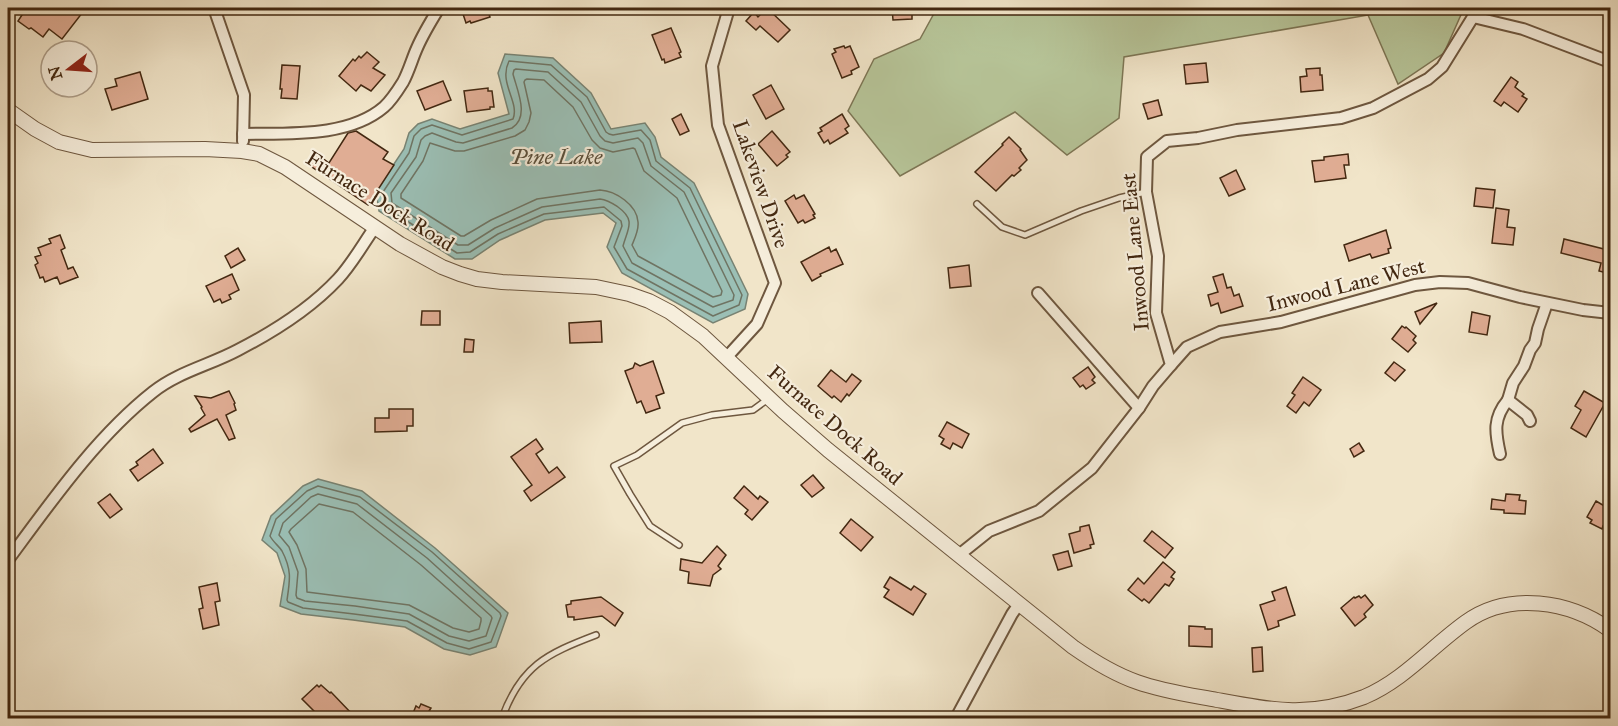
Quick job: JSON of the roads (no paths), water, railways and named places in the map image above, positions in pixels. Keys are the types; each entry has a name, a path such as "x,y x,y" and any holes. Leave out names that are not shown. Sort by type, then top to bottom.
{"street":[{"path":"214,8 244,95 242,151"},
{"path":"243,134 308,134 338,129 377,112 386,106 404,80 418,46 439,8"},
{"name":"Lakeview Drive","path":"726,358 757,324 775,282 718,125 712,66 729,8"},
{"path":"1474,12 1611,62"},
{"name":"Inwood Lane East","path":"1171,365 1156,313 1158,256 1146,192 1147,157 1167,141 1341,118 1373,108 1428,79 1442,67 1474,12"},
{"name":"Furnace Dock Road","path":"8,110 59,142 92,150 205,149 259,154 285,167 400,244 442,267 477,279 596,287 638,297 670,312 687,323 828,450 1079,652 1104,667 1135,681 1164,690 1263,709 1312,714 1377,691 1415,665 1466,621 1499,607 1526,603 1561,607 1585,615 1611,630"},
{"path":"8,560 59,492 119,422 154,391 172,380 238,351 290,321 339,278 375,227"},
{"name":"Inwood Lane West","path":"1171,365 1187,346 1220,332 1281,322 1415,285 1440,282 1468,283 1547,303 1611,313"},
{"path":"1038,293 1139,408"},
{"path":"1500,454 1496,433 1500,410 1508,400 1513,383 1535,343 1547,303"},
{"path":"959,555 989,531 1039,511 1092,468 1171,365"},
{"path":"1508,400 1527,415 1530,422"},
{"path":"956,718 1019,604"}],"lane":[{"path":"977,204 1002,227 1025,235 1081,211 1119,198 1146,192"},
{"path":"679,545 650,526 615,466 637,455 682,423 712,415 753,410 769,398"},
{"path":"502,718 522,678 540,661 596,635"}],"water":[{"name":"Pine Lake","path":"505,54 553,58 591,93 611,129 645,123 655,137 661,157 694,183 748,294 745,309 713,323 622,273 607,247 616,223 603,213 545,220 500,240 472,259 455,259 379,211 376,191 404,149 409,133 418,124 432,119 460,129 509,114 498,73"},
{"path":"318,479 362,491 435,548 508,613 496,647 470,655 444,649 405,627 301,614 280,606 285,576 277,553 262,540 271,516 303,486"}]}
